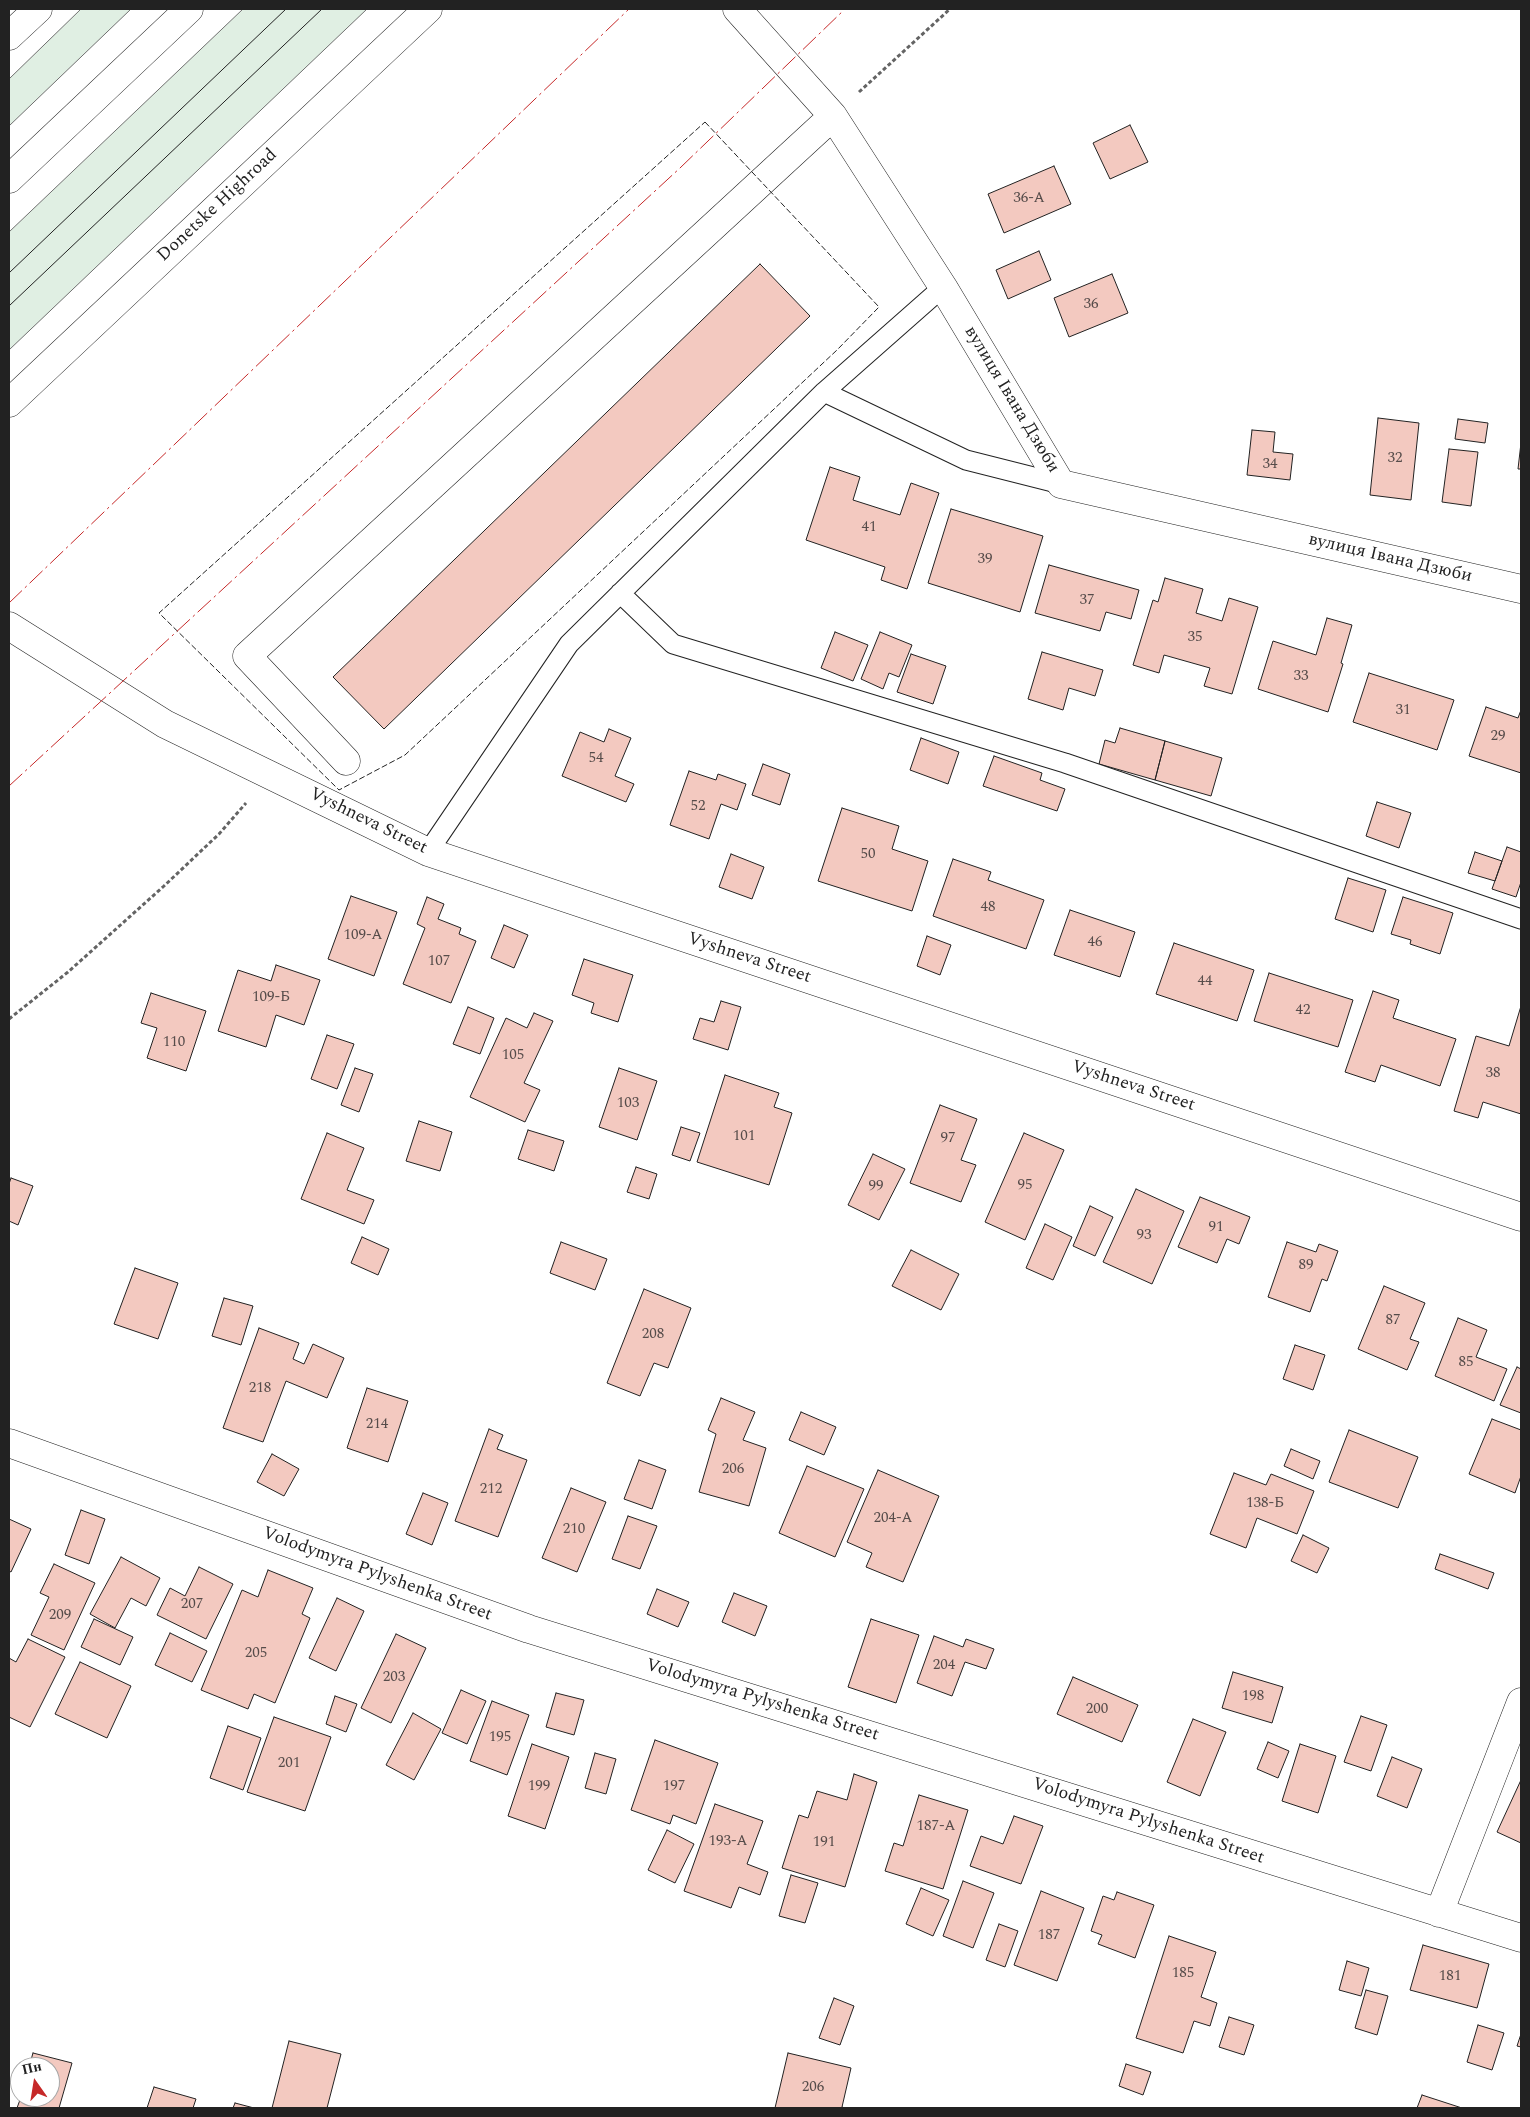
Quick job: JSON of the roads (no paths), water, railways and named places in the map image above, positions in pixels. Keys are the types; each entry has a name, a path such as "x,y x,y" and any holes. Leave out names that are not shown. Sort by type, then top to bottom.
{"main road":[{"path":"9,36 38,9"},
{"path":"9,179 189,9"},
{"name":"Donetske Highroad","path":"9,403 428,9"},
{"name":"вулиця Івана Дзюби","path":"737,9 833,116 943,287 1061,484 1521,589"},
{"path":"346,761 247,656 833,116"},
{"name":"Vyshneva Street","path":"9,626 165,724 428,852 1521,1216"},
{"name":"Volodymyra Pylyshenka Street","path":"9,1444 528,1629 1521,1938"},
{"path":"1439,1913 1521,1702"}],"lane":[{"path":"428,852 569,644 824,392 943,287"},
{"path":"824,392 966,460 1061,484"},
{"path":"620,593 673,644 1065,763 1521,919"}],"tram line":[{"path":"9,273 286,9"},
{"path":"9,306 322,9"}]}
